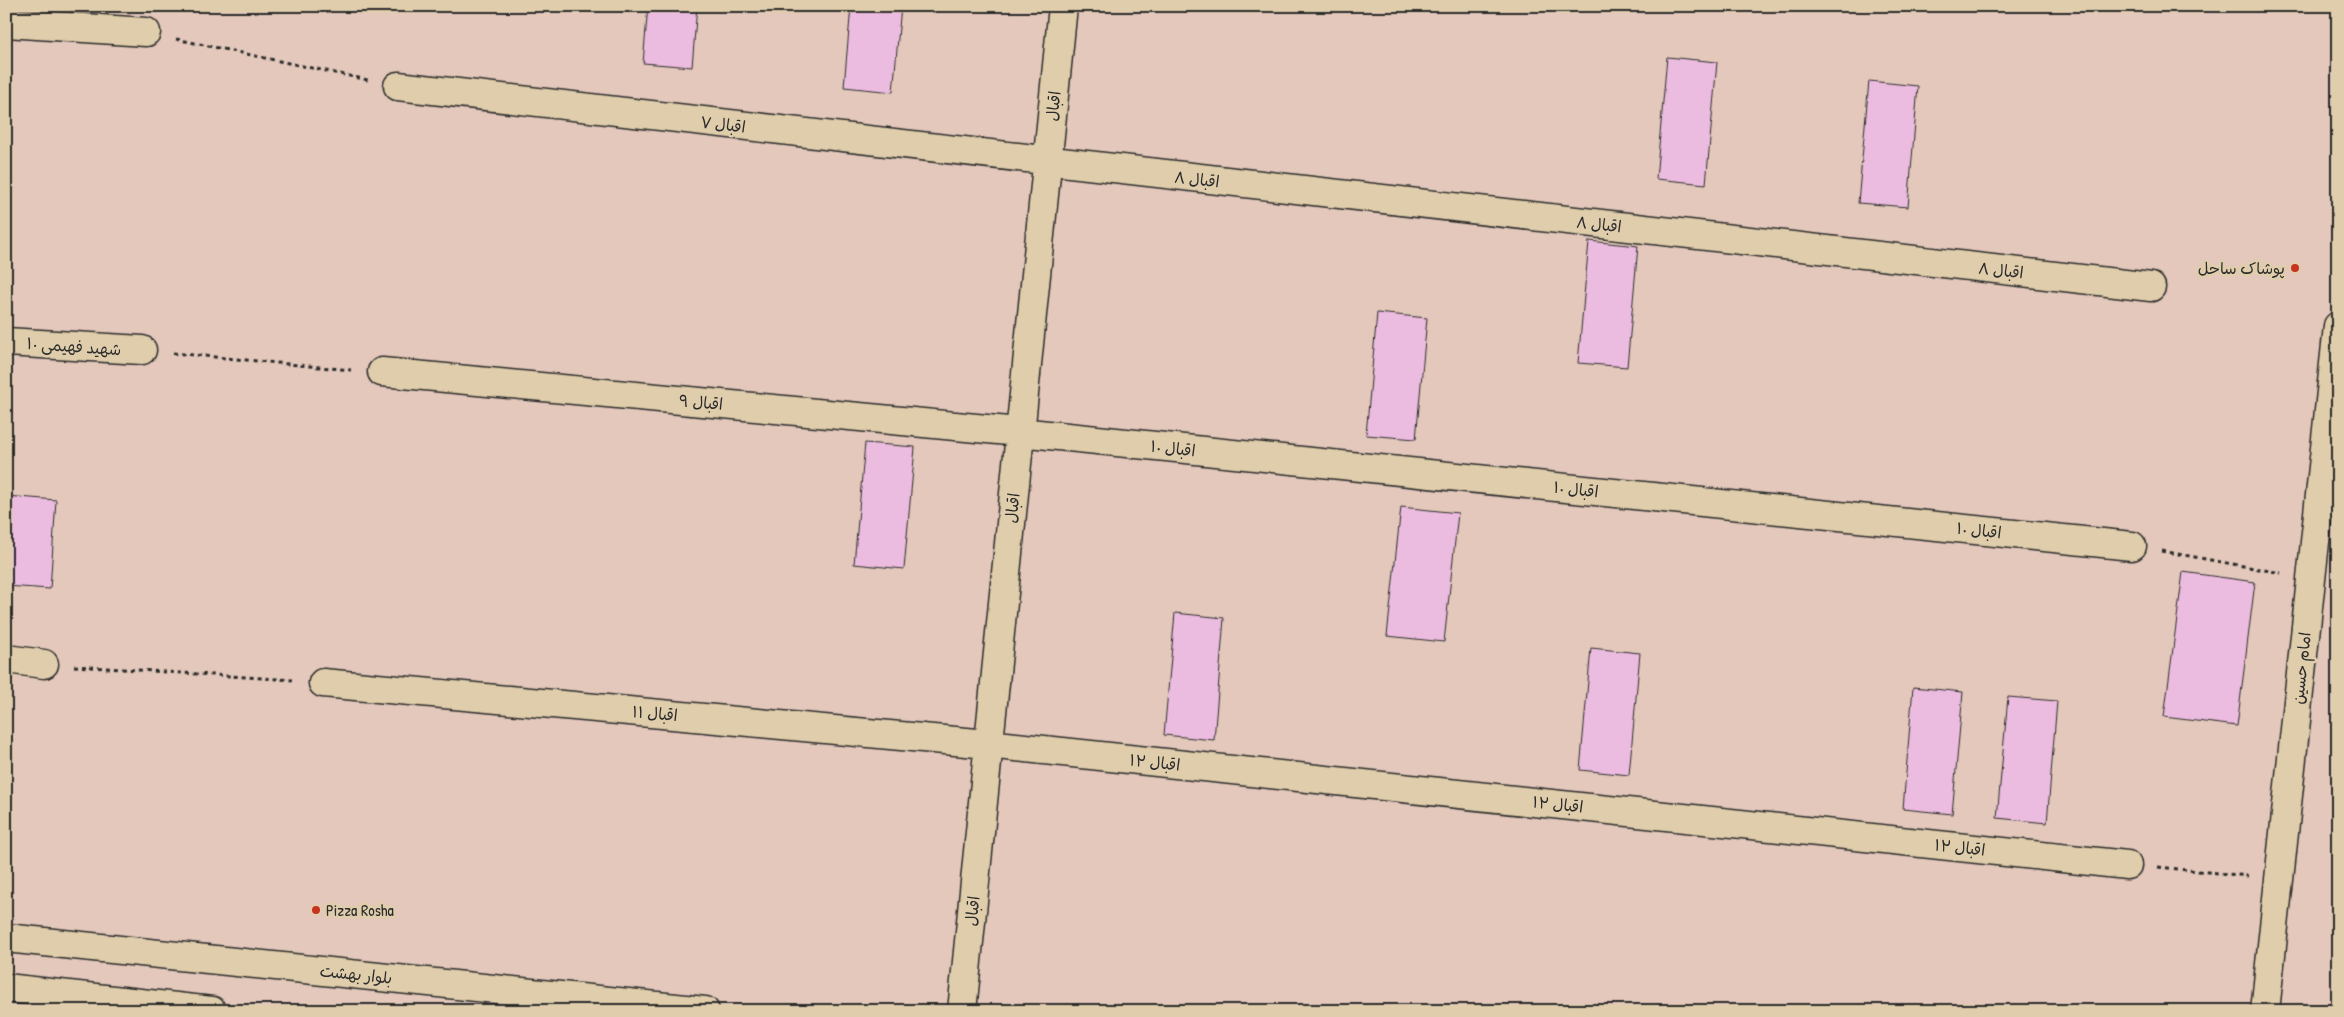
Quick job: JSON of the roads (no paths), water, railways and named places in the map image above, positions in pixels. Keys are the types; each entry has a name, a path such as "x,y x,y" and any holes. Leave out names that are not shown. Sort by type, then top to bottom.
{"street":[{"name":"اقبال","path":"962,1011 1063,6"},
{"path":"6,23 146,32"},
{"name":"اقبال ۷","path":"398,86 1047,162"},
{"name":"اقبال ۸","path":"1047,162 2151,287"},
{"name":"امام حسین","path":"2264,1011 2338,326"},
{"name":"شهید فهیمی ۱۰","path":"6,342 142,350"},
{"name":"اقبال ۹","path":"382,372 1020,432"},
{"name":"اقبال ۱۰","path":"1020,432 2132,546"},
{"path":"6,659 44,664"},
{"name":"اقبال ۱۱","path":"322,682 988,744"},
{"name":"اقبال ۱۲","path":"988,744 2127,865"},
{"name":"بلوار بهشت","path":"6,938 705,1011"},
{"path":"6,988 212,1011"}],"place":[{"name":"پوشاک ساحل","path":"2295,268"},
{"name":"Pizza Rosha","path":"316,910"}]}
